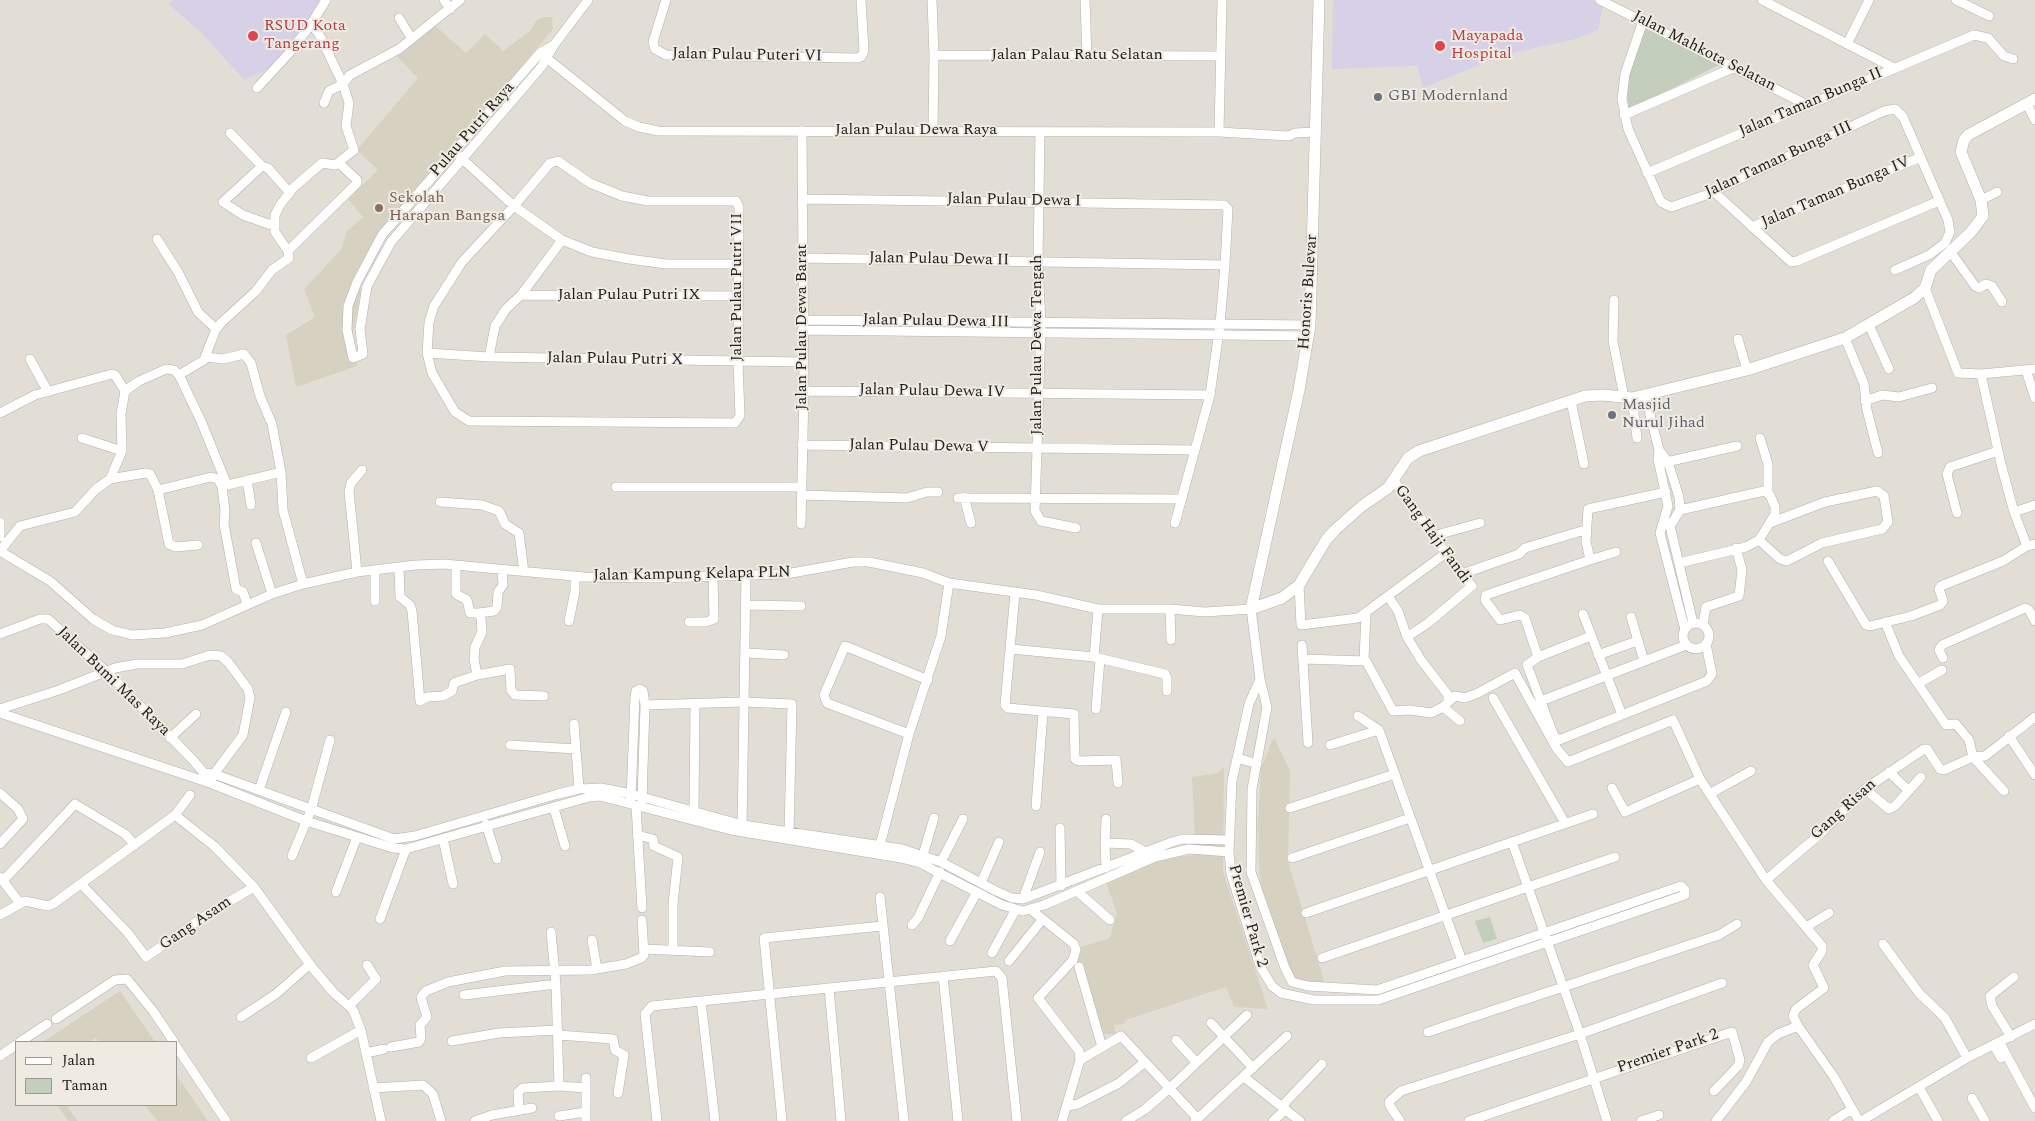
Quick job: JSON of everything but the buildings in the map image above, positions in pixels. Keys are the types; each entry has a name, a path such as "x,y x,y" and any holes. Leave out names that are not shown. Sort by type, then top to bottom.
{"street":[{"path":"257,88 291,51 312,24 326,0"},
{"path":"444,0 450,9"},
{"path":"324,103 329,91 344,84 350,75 390,54 412,39 460,0"},
{"name":"Pulau Putri Raya","path":"554,45 540,53 382,235 357,282 348,306 347,330 352,358 363,354 360,329 367,286 391,242 548,59 554,45 588,0"},
{"name":"Jalan Pulau Puteri VI","path":"666,0 653,42 655,49 666,55 861,57 864,51 860,0"},
{"path":"932,0 934,55 933,131"},
{"path":"1086,0 1088,56"},
{"path":"1218,132 1222,0"},
{"name":"Honoris Bulevar","path":"1251,609 1310,331 1319,0"},
{"name":"Jalan Mahkota Selatan","path":"1600,0 1807,104"},
{"path":"1847,44 1869,0"},
{"path":"1956,0 1989,16"},
{"path":"1765,1 1894,68"},
{"path":"399,18 412,39"},
{"path":"1643,21 1625,74 1622,99 1628,129 1647,173"},
{"path":"179,374 201,364 206,357 216,329 256,290 272,270 289,258 288,251 278,238 274,226 280,205 290,192 322,162 334,165 339,163 354,148 346,126 349,103 344,84 312,24"},
{"name":"Jalan Taman Bunga II","path":"1647,173 1974,35 1988,38 2004,56 2014,59"},
{"name":"Jalan Pulau Dewa Raya","path":"540,53 626,121 639,127 658,131 1218,132 1256,133 1260,136 1289,136 1295,133 1316,132"},
{"name":"Jalan Palau Ratu Selatan","path":"934,55 1220,56"},
{"path":"1624,115 1735,67"},
{"path":"1996,192 1981,200 1961,152 1964,140 1968,134 2031,101 2035,120"},
{"name":"Jalan Taman Bunga III","path":"1647,173 1661,202 1665,206 1678,205 1890,109 1898,111 1903,117 1919,158"},
{"name":"Jalan Pulau Dewa Barat","path":"801,524 804,391 802,330 802,130"},
{"name":"Jalan Pulau Dewa Tengah","path":"1040,132 1038,262 1040,394 1035,511 1041,521 1076,528"},
{"path":"230,133 262,166 268,168 290,192"},
{"path":"455,152 514,206 562,240 592,252 666,264 738,264"},
{"path":"1895,270 1929,255 1945,244 1949,238 1948,220 1919,158"},
{"name":"Jalan Taman Bunga IV","path":"1752,227 1919,158"},
{"name":"Jalan Pulau Putri VII","path":"558,161 590,183 622,196 648,202 736,201 739,207 738,362 740,416 735,422 469,421 455,412 432,373 427,353 429,322 440,292 462,262 514,206 550,163 558,161"},
{"path":"288,251 357,184 357,180 339,163"},
{"path":"262,166 223,202 244,215 274,226"},
{"path":"1713,190 1791,262 1939,201"},
{"name":"Jalan Pulau Dewa I","path":"803,199 1224,205 1228,209 1225,265"},
{"name":"Jalan Kampung Kelapa PLN","path":"0,551 50,581 93,619 112,630 132,635 164,633 196,627 272,594 303,584 357,572 416,565 456,566 575,576 659,578 746,576 799,572 841,563 869,562 923,573 949,583 1098,609 1170,609 1205,612 1251,609 1282,598 1299,586 1326,540 1335,530 1394,481 1398,470 1408,458 1419,451 1570,401 1603,394 1628,397 1644,395 1748,370 1845,338 1914,298 1925,288 1932,270 1971,232 1983,216 1981,200"},
{"path":"157,239 178,272 198,312 216,329"},
{"path":"489,357 495,326 506,309 521,295 562,240"},
{"path":"1950,252 1974,286 1979,288 1986,284 1992,286 2002,302"},
{"name":"Jalan Pulau Dewa II","path":"802,258 1225,265"},
{"path":"1175,523 1210,395 1219,336 1225,265"},
{"path":"357,282 367,286"},
{"path":"1925,288 1956,371 1960,374 1980,374 2031,370 2035,398"},
{"name":"Jalan Pulau Putri IX","path":"521,295 738,296"},
{"path":"1614,300 1613,341 1637,438"},
{"name":"Jalan Pulau Dewa III","path":"802,320 1220,324 1310,331"},
{"path":"1868,324 1889,369"},
{"name":"Jalan Pulau Dewa III","path":"802,330 1219,336 1310,331"},
{"path":"1845,338 1864,384 1865,401 1878,453"},
{"path":"1738,339 1748,370"},
{"name":"Jalan Pulau Putri X","path":"427,353 489,357 804,362"},
{"path":"206,357 223,360 244,354 248,356 260,396 272,424 281,472 283,510 303,584"},
{"path":"30,359 48,392"},
{"path":"124,391 139,381 166,369 174,370 179,374 201,421 224,486 226,511 224,524 236,589 243,592 248,604"},
{"path":"0,414 24,400 112,374 115,375 124,391 121,414 122,451 110,479"},
{"path":"1828,561 1866,625 1885,622 1940,605 1944,601 1939,589 1941,586 2003,562 2031,545 2014,512 1980,374"},
{"path":"1865,401 1882,395 1899,397 1932,388"},
{"name":"Jalan Pulau Dewa IV","path":"804,391 1210,395"},
{"path":"1591,636 1538,657 1528,663 1527,668 1554,736 1559,740 1710,678 1712,670 1704,649 1710,634 1699,622 1679,563 1670,526 1680,510 1680,497 1663,463 1644,395"},
{"path":"1570,401 1584,464"},
{"path":"82,438 122,451"},
{"path":"1679,563 1746,547 1759,540 1775,514 1775,506 1768,493 1768,464 1760,438"},
{"name":"Jalan Pulau Dewa V","path":"802,445 1037,450 1194,450"},
{"path":"1663,463 1737,446"},
{"path":"1957,513 1947,474 1950,467 1998,451"},
{"path":"1663,463 1668,506 1660,533 1685,630 1685,642 1693,649 1704,649"},
{"path":"357,572 349,491 351,483 362,470"},
{"path":"224,486 281,472"},
{"path":"0,551 20,526 75,512 96,488 110,479 145,473 150,474 158,490 170,544 176,547 198,545"},
{"path":"158,490 211,477 218,479 224,486"},
{"path":"247,480 251,505"},
{"name":"Gang Haji Fandi","path":"1394,481 1446,554 1472,584 1472,588 1406,637"},
{"path":"616,487 801,491 907,498 927,492 938,492"},
{"path":"1759,540 1780,559 1787,562 1822,543 1882,529 1888,522 1884,496 1877,491 1824,502 1770,523"},
{"path":"1590,560 1585,530 1588,509 1666,492"},
{"path":"1680,510 1759,492 1768,493"},
{"path":"970,523 961,497 1182,499"},
{"path":"440,502 482,505 500,511 505,524 519,533 524,572"},
{"path":"2014,512 2035,505"},
{"path":"0,522 0,537"},
{"path":"1433,536 1480,523"},
{"path":"1462,574 1519,554 1525,548 1585,530"},
{"path":"256,543 272,594"},
{"path":"1685,630 1699,622 1708,606 1738,596 1742,570 1736,548"},
{"path":"1538,657 1525,618 1520,616 1500,620 1485,600 1486,595 1616,552"},
{"path":"1299,586 1301,625 1356,618 1366,613 1446,554"},
{"path":"456,566 456,594 467,600 470,613 494,611 497,607 498,592 503,584 502,570"},
{"path":"399,567 400,597 410,605 412,611 420,701 427,697 444,696 452,691 454,683 477,675 510,669 513,693 520,696 544,696"},
{"path":"375,571 375,601"},
{"path":"569,621 575,590 575,576"},
{"path":"689,622 706,622 714,618 713,576"},
{"path":"742,829 746,576"},
{"path":"879,850 909,734 941,636 949,583"},
{"path":"1015,593 1005,705 1008,708 1076,715 1075,759 1079,761 1116,760 1118,783"},
{"path":"1388,596 1398,611 1406,637 1448,695 1446,704"},
{"path":"746,605 801,606"},
{"path":"1943,658 1939,650 1942,645 2025,608 2029,610 2035,621"},
{"path":"1096,709 1098,609"},
{"path":"1170,609 1171,640"},
{"name":"Premier Park 2","path":"1251,609 1260,679 1267,707 1252,789 1251,872 1285,968 1292,982"},
{"path":"477,675 475,648 482,632 479,613"},
{"path":"1364,660 1366,613"},
{"path":"1583,614 1622,715"},
{"path":"1630,618 1644,661"},
{"name":"Jalan Bumi Mas Raya","path":"0,634 40,619 48,619 107,672 170,738 209,773 210,783"},
{"path":"1885,622 1899,656 1946,725 1955,723 1969,740 1973,757 2004,791"},
{"path":"1598,655 1638,641"},
{"path":"1541,702 1676,649 1685,642"},
{"path":"1302,645 1308,743"},
{"path":"909,734 827,703 824,695 845,646 928,680"},
{"path":"1011,649 1097,658 1165,674 1167,678 1167,691"},
{"path":"745,653 784,655"},
{"path":"0,709 128,665 182,664 210,655 221,656 228,662 248,689 250,706 243,735 209,773 394,839 409,837 579,789 601,788 694,811 742,829 789,834 879,850 920,863 979,887 1023,900 1078,880 1145,852 1183,840 1229,840"},
{"path":"1303,659 1364,660 1368,662 1392,710 1431,712 1446,704 1455,696 1464,698 1478,693 1515,674 1557,749 1570,762 1671,719 1675,721 1700,779 1711,793 1766,880 1808,926 1823,948 1812,965 1824,988 1793,1012 1798,1026 1834,1077 1860,1121 1967,1058 2035,1024"},
{"path":"1919,683 1942,670"},
{"name":"Premier Park 2","path":"1260,679 1249,704 1232,781 1229,852 1231,874 1260,966 1272,986 1281,994"},
{"path":"636,806 643,797 645,705 643,691 638,690 635,697 631,794 636,806 642,908"},
{"path":"1493,698 1565,823"},
{"path":"645,705 743,702 790,703 793,706 789,834"},
{"path":"694,704 694,811"},
{"path":"1446,704 1460,721"},
{"path":"259,790 286,712"},
{"path":"1036,806 1042,712"},
{"path":"0,713 210,783 306,821 393,848 406,849 600,796 636,806 742,829 923,855 941,862 962,879"},
{"path":"170,738 196,714"},
{"path":"1358,716 1379,730 1462,961"},
{"path":"1973,757 1985,756 2035,717"},
{"path":"574,724 579,789"},
{"path":"1330,745 1379,730"},
{"path":"2009,736 2035,774"},
{"path":"292,856 311,810 330,740"},
{"path":"510,745 576,749"},
{"name":"Gang Risan","path":"1766,880 1820,834 1865,789 1924,749 1927,749 1942,771 1973,757"},
{"path":"1238,758 1257,764"},
{"path":"1711,793 1752,771"},
{"path":"1889,772 1909,791"},
{"path":"1290,808 1394,774"},
{"path":"1865,789 1890,809 1921,777"},
{"path":"1612,788 1624,812 1700,779"},
{"path":"0,793 18,809 23,819 0,844"},
{"path":"0,914 19,902 29,900 48,906 53,904 175,815 190,795"},
{"path":"19,902 2,879 74,804 125,834 135,845"},
{"path":"554,808 565,846"},
{"path":"1306,913 1593,814"},
{"path":"175,815 214,846 254,887 310,964 356,1016 361,1030 381,1121"},
{"path":"484,816 497,859"},
{"path":"923,855 934,818"},
{"path":"1292,858 1410,818"},
{"path":"941,862 963,819"},
{"path":"1106,819 1106,868"},
{"path":"1060,828 1061,886"},
{"path":"637,835 653,839 654,846 678,857 673,904 673,950"},
{"path":"336,892 357,837"},
{"path":"443,839 453,884"},
{"path":"950,941 979,887 999,842"},
{"path":"1512,842 1580,1034 1607,1121"},
{"path":"1105,843 1131,844 1139,846 1145,852"},
{"path":"380,919 406,849"},
{"path":"979,887 1002,905 1016,909 1030,909 1080,890 1155,856 1189,849 1229,852"},
{"path":"1023,900 1040,852"},
{"path":"1322,958 1615,857"},
{"path":"912,925 918,918 940,872"},
{"path":"1078,880 1080,890 1110,920"},
{"name":"Gang Asam","path":"81,884 128,932 146,957 254,887"},
{"path":"1281,994 1292,982 1308,986 1377,990 1462,961 1545,938 1684,895 1684,890 1681,886 1545,938 1378,1000 1314,1000 1281,994"},
{"path":"880,897 904,1121"},
{"path":"992,953 1016,909"},
{"path":"1030,909 1074,944 1076,950 1073,960 1038,998 1079,1051 1080,1060 1062,1121"},
{"path":"1808,926 1829,913"},
{"path":"366,1053 419,1042 422,1038 420,1025 426,1017 421,997 426,990 448,982 505,971 597,969 641,958 644,955 642,920"},
{"path":"1009,960 1042,920"},
{"path":"1428,1032 1719,935 1737,924"},
{"path":"782,1121 765,937 882,926"},
{"path":"551,932 556,984 559,1086"},
{"path":"592,940 597,969"},
{"path":"1883,944 1919,993 1945,1018 1967,1058"},
{"path":"644,949 710,952"},
{"path":"241,1017 276,994 310,964"},
{"path":"349,1006 376,979 367,965"},
{"path":"1079,967 1102,1047"},
{"path":"657,1121 645,1014 647,1009 652,1006 996,971 1000,973 1017,1121"},
{"path":"943,976 958,1121"},
{"path":"2011,1037 1992,1006 1990,996 2014,977"},
{"path":"56,1019 115,980 127,979 153,1011 173,1041"},
{"path":"1400,1121 1389,1102 1401,1091 1580,1034 1722,983"},
{"path":"464,995 556,984"},
{"path":"828,988 841,1121"},
{"path":"701,1001 715,1121"},
{"path":"1126,1121 1144,1110 1170,1088 1247,1015"},
{"path":"1210,1023 1253,1068"},
{"path":"22,1041 47,1024"},
{"path":"1716,1121 1746,1082 1768,1042 1778,1034 1798,1026"},
{"path":"311,1058 361,1030"},
{"path":"452,1041 499,1033 558,1032 613,1039 615,1050 624,1055 618,1092"},
{"name":"Premier Park 2","path":"1469,1121 1732,1032 1740,1060 1738,1066 1714,1091"},
{"path":"1080,1060 1121,1036 1170,1088 1196,1120 1287,1036"},
{"path":"1176,1040 1196,1062"},
{"path":"1997,1044 2001,1058"},
{"path":"1997,1044 2035,1108"},
{"path":"0,1056 15,1046"},
{"path":"178,1049 226,1121"},
{"path":"1067,1106 1078,1104 1119,1083 1145,1062"},
{"path":"1273,1121 1322,1064"},
{"path":"1244,1077 1300,1121"},
{"path":"559,1116 586,1117 586,1078"},
{"path":"373,1088 423,1085 433,1094 441,1121"},
{"path":"519,1110 519,1090 559,1086 586,1088"},
{"path":"1919,1087 1938,1121"},
{"path":"1972,1098 1985,1121"},
{"path":"475,1121 492,1115 532,1108"},
{"path":"1833,1121 1852,1110"},
{"path":"1641,1121 1659,1115"}],"shaded area":[{"name":"RSUD Kota Tangerang","path":"174,0 321,0 297,42 273,67 244,80 200,31 168,4"},
{"name":"Mayapada Hospital","path":"1333,0 1592,0 1603,5 1598,30 1575,39 1481,60 1479,65 1423,88 1417,66 1332,69"},
{"name":"Sekolah Harapan Bangsa","path":"543,17 552,17 553,29 385,229 354,288 361,290 353,331 357,366 296,387 286,335 315,317 304,289 341,250 347,231 363,217 348,199 378,170 357,150 418,78 397,56 432,23 466,53 485,34 503,51 531,30 536,21"},
{"path":"1274,737 1290,771 1288,862 1326,987 1288,977 1266,913 1259,866 1258,822 1261,768"},
{"path":"1224,767 1223,872 1268,1009 1234,1007 1226,987 1126,1020 1124,1024 1114,1025 1116,1034 1103,1034 1077,961 1082,947 1110,938 1117,913 1106,882 1134,868 1167,857 1196,855 1192,777 1218,773"},
{"path":"120,991 154,1041 98,1041 96,1038 92,1041 45,1041"},
{"path":"178,1077 208,1121 157,1121 146,1106 178,1106"},
{"path":"58,1106 67,1106 78,1121 68,1121"}],"green space":[{"path":"1645,29 1721,64 1627,111 1629,69"},
{"path":"1490,917 1497,939 1483,943 1475,921"}],"place":[{"name":"RSUD Kota Tangerang","path":"253,36"},
{"name":"Mayapada Hospital","path":"1440,46"},
{"name":"GBI Modernland","path":"1378,97"},
{"name":"Sekolah Harapan Bangsa","path":"379,208"},
{"name":"Masjid Nurul Jihad","path":"1612,415"}]}
